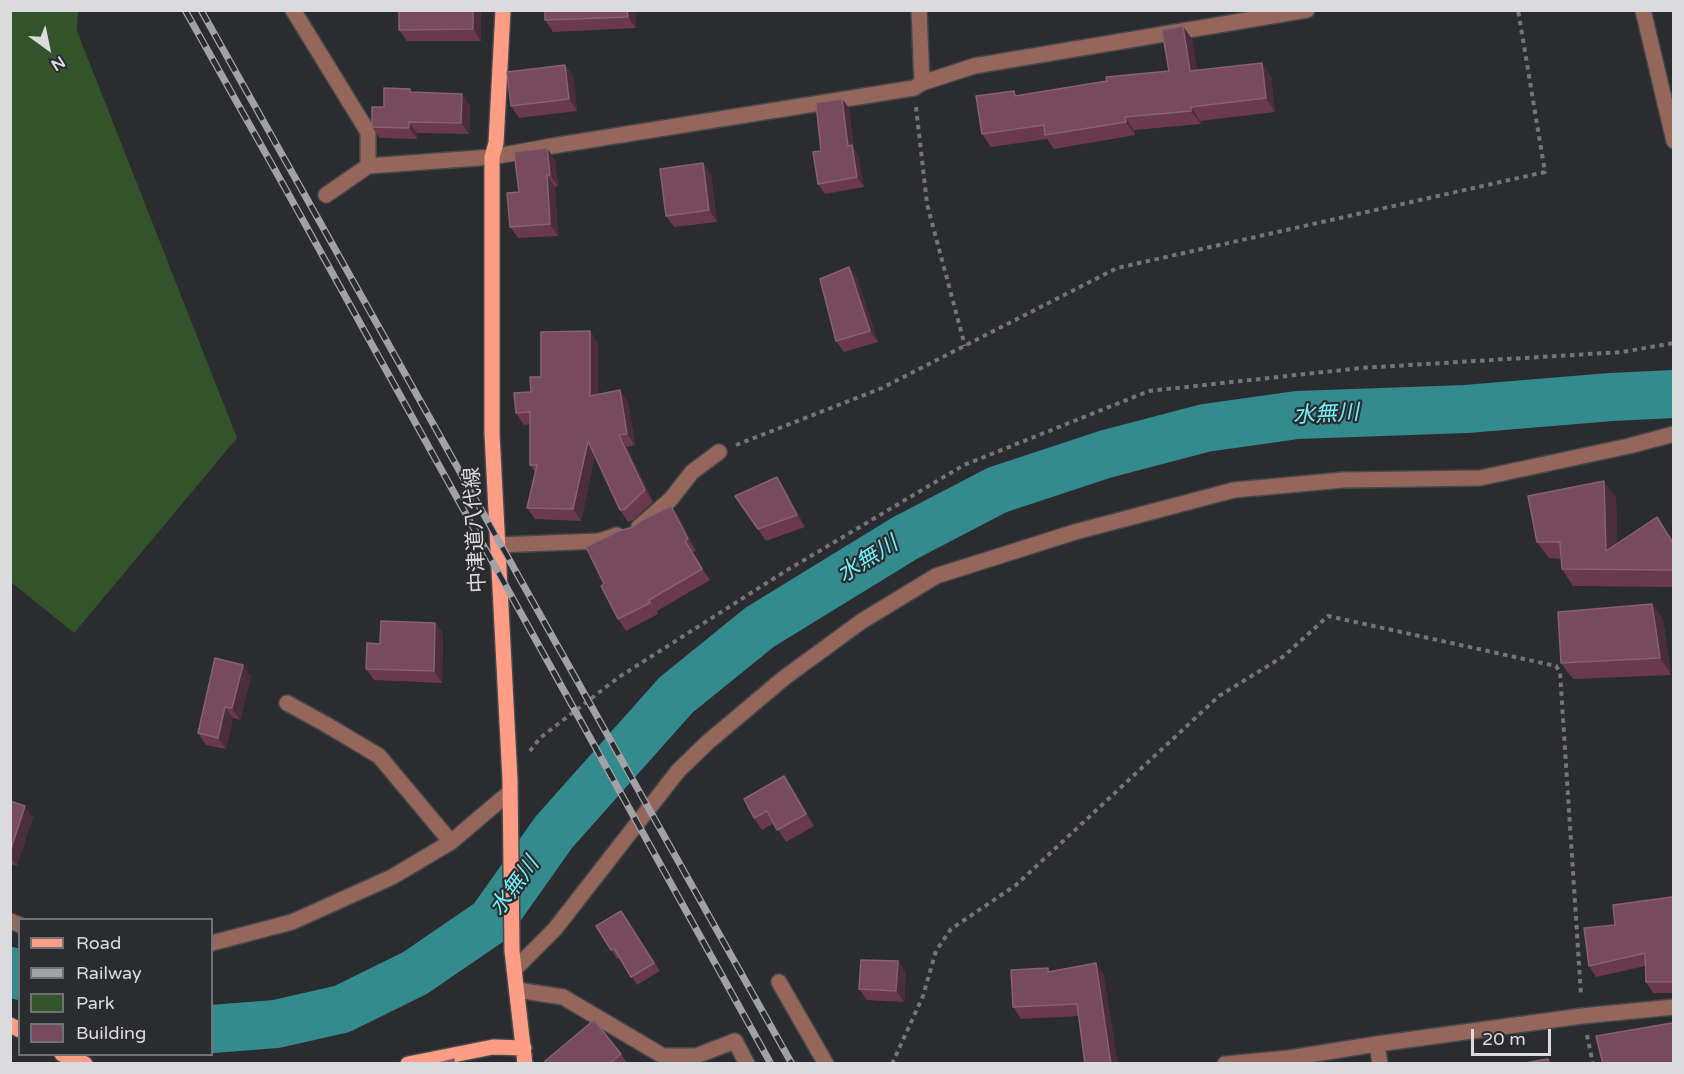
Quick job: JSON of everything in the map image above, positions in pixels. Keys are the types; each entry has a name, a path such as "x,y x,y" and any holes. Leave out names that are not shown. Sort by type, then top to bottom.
{"main road":[{"name":"中津道八代線","path":"503,10 496,142 492,157 492,434 510,786 512,951 525,1064"},
{"path":"408,1064 493,1047 524,1048"},
{"path":"68,1058 85,1064"}],"street":[{"path":"293,10 368,132 368,166"},
{"path":"918,85 919,10"},
{"path":"326,195 368,166 492,157 918,85 974,66 1307,10"},
{"path":"1643,10 1674,141"},
{"path":"515,969 555,929 678,771 708,742 776,685 862,621 936,576 1075,532 1234,490 1343,480 1480,478 1674,434"},
{"path":"498,545 599,541 638,529 671,499 692,472 719,452"},
{"path":"287,704 379,756 451,842"},
{"path":"213,942 292,922 392,877 451,842 510,786"},
{"path":"779,982 825,1063 831,1064"},
{"path":"517,990 563,996 663,1060 696,1056 735,1041 747,1064"},
{"path":"1225,1064 1289,1061 1377,1044 1582,1016 1674,1007"},
{"path":"1377,1044 1380,1064"}],"path":[{"path":"719,452 882,388 1117,268 1545,172 1518,10"},
{"path":"918,85 927,204 965,346"},
{"path":"510,786 540,738 619,677 784,572 964,465 1149,391 1361,368 1622,352 1674,343"},
{"path":"892,1064 923,996 936,951 951,929 1016,885 1219,696 1284,656 1328,616 1556,666 1560,672 1582,1016 1593,1064"}],"green space":[{"path":"10,11 78,11 77,31 237,438 74,633 11,582"}],"building":[{"path":"399,10 473,10 473,29 399,30"},
{"path":"545,10 627,10 628,17 545,20"},
{"path":"1183,26 1190,71 1262,63 1266,98 1191,107 1191,111 1125,117 1126,122 1045,135 1044,125 982,134 976,96 1014,91 1015,96 1107,81 1106,77 1169,71 1162,30"},
{"path":"565,65 569,99 511,106 507,72"},
{"path":"384,88 410,89 410,92 462,94 461,123 409,122 409,128 372,127 372,107 384,107"},
{"path":"842,99 848,146 852,145 857,177 818,184 813,152 821,151 816,103"},
{"path":"547,148 550,175 547,175 550,224 510,227 507,193 519,192 514,152"},
{"path":"703,163 709,210 666,216 660,169"},
{"path":"849,267 870,331 836,341 820,279"},
{"path":"590,331 590,396 620,390 627,434 619,435 645,490 625,509 620,510 588,441 573,509 527,508 537,465 530,465 530,412 516,413 514,393 531,392 530,377 541,377 541,332"},
{"path":"777,477 797,515 758,529 735,496"},
{"path":"1604,481 1606,551 1657,517 1674,545 1674,570 1562,569 1560,542 1537,542 1528,496"},
{"path":"671,506 688,539 685,541 702,569 649,600 650,603 618,619 601,586 604,584 586,547 619,531 633,527"},
{"path":"1652,604 1660,658 1561,663 1558,612"},
{"path":"381,621 435,623 434,671 366,669 367,643 380,644"},
{"path":"215,658 243,665 232,708 225,707 218,738 198,733"},
{"path":"784,776 806,814 777,830 767,811 754,818 744,799"},
{"path":"10,801 25,806 10,852"},
{"path":"1674,898 1674,982 1646,982 1645,953 1589,966 1584,928 1615,925 1613,905"},
{"path":"621,911 654,963 631,977 614,948 611,950 596,926"},
{"path":"861,960 898,961 896,991 859,989"},
{"path":"1096,963 1111,1064 1085,1064 1077,1004 1013,1007 1011,970 1048,968 1048,972"},
{"path":"594,1020 621,1054 609,1064 545,1064 545,1061"},
{"path":"1672,1023 1674,1027 1674,1064 1603,1064 1596,1036"},
{"path":"454,1059 455,1064 435,1064"},
{"path":"1548,1059 1549,1064 1525,1064 1525,1063"}],"waterway":[{"name":"水無川","path":"213,1029 276,1024 342,1009 415,973 491,921 554,832 676,695 760,627 905,538 997,490 1106,454 1205,428 1297,415 1466,409 1674,394"},
{"name":"水無川","path":"10,971 18,975"}],"railway":[{"path":"185,10 771,1064"},
{"path":"201,10 792,1064"}]}
